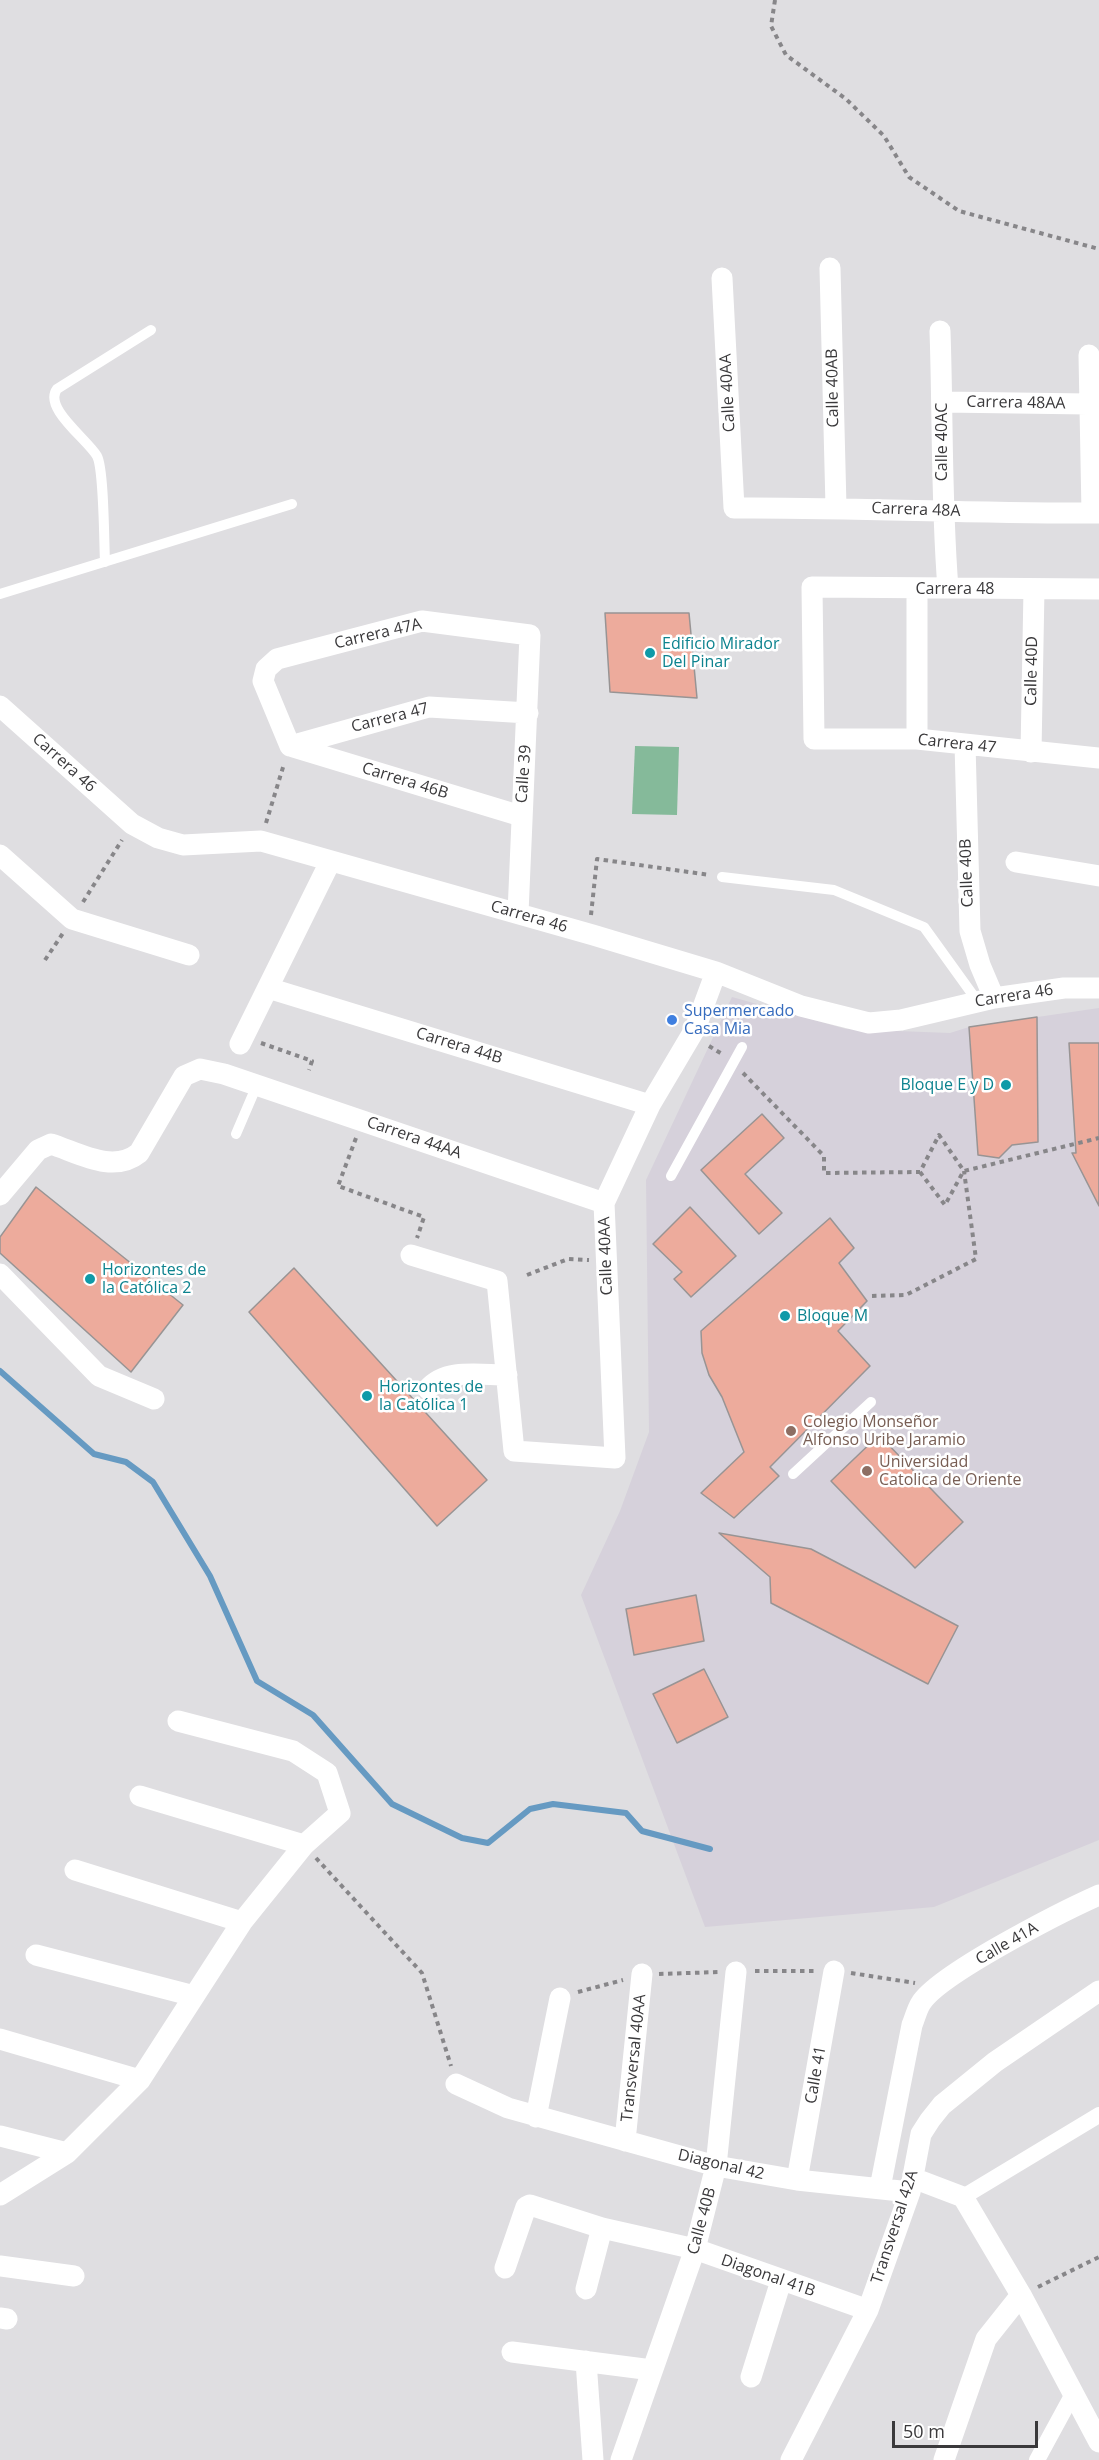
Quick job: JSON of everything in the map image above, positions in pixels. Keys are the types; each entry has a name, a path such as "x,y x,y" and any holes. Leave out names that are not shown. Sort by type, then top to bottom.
{"street":[{"name":"Calle 40AB","path":"830,268 836,507"},
{"name":"Calle 40AA","path":"722,278 734,508"},
{"name":"Calle 40AC","path":"940,331 943,402 942,512 948,588"},
{"path":"1089,355 1088,404 1095,513"},
{"name":"Carrera 48AA","path":"943,402 1088,404"},
{"name":"Carrera 48A","path":"734,508 836,507 942,512 1095,513"},
{"name":"Carrera 48","path":"814,739 812,588 1099,589"},
{"path":"917,589 917,740"},
{"name":"Calle 40D","path":"1031,752 1034,590"},
{"name":"Carrera 47A","path":"290,746 263,681 266,669 277,659 422,621 530,635"},
{"name":"Calle 39","path":"518,913 530,635"},
{"name":"Carrera 46","path":"0,706 132,824 158,838 183,845 261,841 518,913 716,972 801,1006 869,1023 901,1020 986,1000 1064,988 1099,988"},
{"name":"Carrera 47","path":"290,746 429,706 528,713"},
{"name":"Carrera 47","path":"814,739 917,740 1099,758"},
{"name":"Calle 40B","path":"964,744 970,931 980,965 986,1000"},
{"name":"Carrera 46B","path":"290,746 521,816"},
{"path":"0,855 72,919 189,955"},
{"path":"242,1040 330,862"},
{"path":"1016,862 1099,876"},
{"name":"Calle 40AA","path":"507,1375 514,1451 615,1458 604,1203 650,1105 695,1029 716,972"},
{"name":"Carrera 44B","path":"268,988 650,1105"},
{"name":"Carrera 44AA","path":"0,1194 38,1150 51,1144 108,1163 121,1163 131,1159 139,1153 184,1076 200,1069 224,1074 604,1203"},
{"path":"411,1256 497,1281 507,1375 446,1375 436,1379 428,1389"},
{"path":"0,1274 99,1376 154,1399"},
{"path":"0,2195 67,2153 140,2080 242,1922 304,1845 340,1813 327,1773 293,1751 178,1721"},
{"path":"140,1797 304,1845"},
{"path":"75,1870 242,1922"},
{"name":"Calle 41A","path":"921,2003 957,1972 1073,1906 1099,1895"},
{"path":"36,1955 194,1996"},
{"name":"Calle 41","path":"797,2180 834,1971"},
{"name":"Calle 40B","path":"621,2460 695,2249 716,2166 736,1972"},
{"name":"Transversal 40AA","path":"625,2141 642,1974"},
{"name":"Transversal 42A","path":"791,2460 868,2310 912,2185 921,2133 942,2105 994,2062 1099,1991"},
{"path":"536,2116 560,1998"},
{"name":"Transversal 42A","path":"880,2188 912,2025 921,2003"},
{"path":"0,2039 140,2080"},
{"name":"Diagonal 42","path":"456,2084 508,2108 716,2166 797,2180 880,2188 912,2185 963,2196"},
{"path":"1099,2115 963,2196 1022,2295 1099,2442"},
{"path":"0,2136 67,2153"},
{"name":"Diagonal 41B","path":"505,2268 526,2206 530,2205 602,2228 695,2249 868,2310"},
{"path":"586,2289 602,2228"},
{"path":"0,2266 74,2276"},
{"path":"751,2377 781,2281"},
{"path":"944,2460 986,2338 1022,2295"},
{"path":"512,2352 652,2370"},
{"path":"586,2361 593,2460"},
{"path":"1037,2460 1074,2392"}],"lane":[{"path":"105,562 99,460 54,406 53,394 57,389 151,330"},
{"path":"0,594 292,504"},
{"path":"722,877 834,890 924,927 986,1000"},
{"path":"671,1176 742,1047"},
{"path":"236,1134 257,1085"},
{"path":"793,1474 871,1401"}],"path":[{"path":"774,0 771,26 786,55 854,106 884,136 909,177 959,211 1099,249"},
{"path":"261,841 290,746"},
{"path":"45,960 132,824"},
{"path":"588,934 597,859 722,877"},
{"path":"242,1040 312,1061 309,1070"},
{"path":"709,1046 733,1062 824,1156 824,1173 920,1172"},
{"path":"362,1121 338,1186 424,1217 411,1256"},
{"path":"872,1296 906,1295 976,1259 964,1171 939,1135 920,1172"},
{"path":"920,1172 945,1205 964,1171 1099,1138"},
{"path":"527,1275 568,1259 606,1262"},
{"path":"304,1845 422,1973 456,2084"},
{"path":"1022,2295 1099,2257"}],"shaded area":[{"name":"Universidad Catolica de Oriente","path":"732,997 846,1029 950,1033 969,1027 1099,1008 1099,1840 934,1907 705,1927 581,1595 620,1511 649,1432 646,1180"}],"green space":[{"path":"635,746 679,747 677,815 632,814"}],"building":[{"name":"Edificio Mirador Del Pinar","path":"605,613 689,613 697,698 610,692"},
{"name":"Bloque E y D","path":"1037,1017 1038,1142 1012,1145 999,1158 978,1155 969,1027"},
{"path":"1069,1043 1099,1043 1099,1206 1072,1153 1076,1153"},
{"path":"762,1114 784,1138 745,1174 782,1213 759,1234 701,1170"},
{"name":"Horizontes de la Católica 2","path":"36,1187 183,1305 131,1372 0,1253 0,1237"},
{"path":"690,1207 736,1256 691,1297 674,1279 682,1272 653,1244"},
{"name":"Bloque M","path":"830,1218 854,1248 839,1263 867,1301 838,1331 870,1366 770,1467 779,1476 734,1518 701,1493 744,1452 722,1397 709,1375 702,1353 701,1331"},
{"name":"Horizontes de la Católica 1","path":"294,1268 487,1480 437,1526 249,1312"},
{"path":"879,1435 963,1522 915,1568 831,1481"},
{"path":"719,1533 811,1549 958,1626 928,1684 771,1603 770,1577"},
{"path":"696,1595 704,1641 634,1655 626,1609"},
{"path":"704,1669 728,1717 677,1743 653,1694"}],"waterway":[{"path":"0,1371 94,1454 126,1462 153,1482 210,1576 257,1681 313,1715 392,1804 462,1838 488,1843 530,1809 553,1804 626,1813 642,1831 710,1849"}],"place":[{"name":"Edificio Mirador Del Pinar","path":"650,653"},
{"name":"Supermercado Casa Mia","path":"672,1020"},
{"name":"Bloque E y D","path":"1006,1085"},
{"name":"Horizontes de la Católica 2","path":"90,1279"},
{"name":"Bloque M","path":"785,1316"},
{"name":"Horizontes de la Católica 1","path":"367,1396"},
{"name":"Colegio Monseñor Alfonso Uribe Jaramio","path":"791,1431"},
{"name":"Universidad Catolica de Oriente","path":"867,1471"}]}
